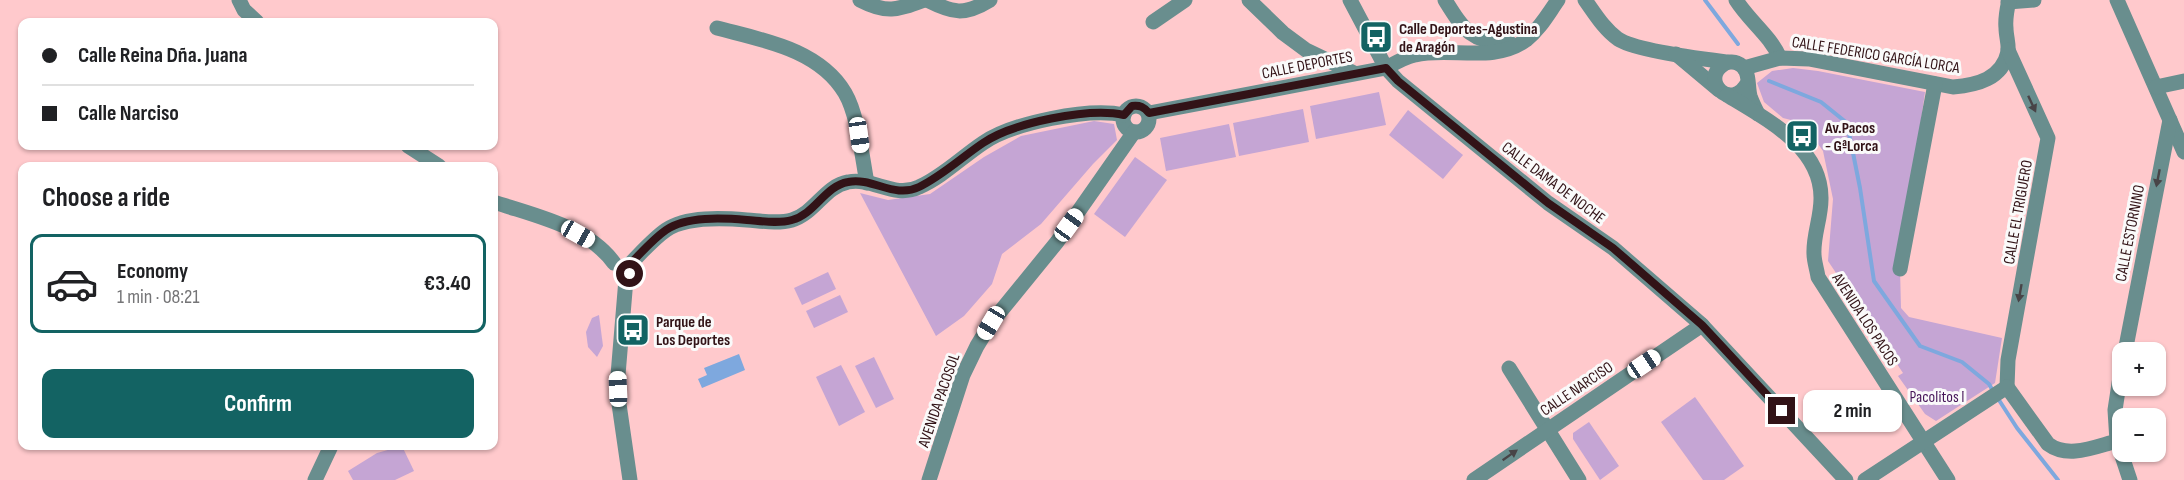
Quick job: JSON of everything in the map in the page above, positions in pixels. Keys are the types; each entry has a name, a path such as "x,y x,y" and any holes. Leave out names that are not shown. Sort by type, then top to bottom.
{"street":[{"path":"239,0 244,10 253,18"},
{"path":"860,0 873,7 896,10 926,0 949,11 974,10 990,0"},
{"path":"1153,22 1185,0"},
{"path":"1249,0 1283,33 1306,50 1354,73"},
{"name":"CALLE DAMA DE NOCHE","path":"1350,0 1386,68 1398,81 1548,203 1613,248 1702,325"},
{"path":"1445,0 1461,26 1473,36 1499,42 1524,41"},
{"name":"CALLE DEPORTES","path":"1149,113 1386,68 1416,54 1484,53 1511,47 1524,41 1539,28 1558,0"},
{"name":"AVENIDA LOS PACOS","path":"1585,0 1601,22 1621,40 1676,54 1727,62"},
{"path":"1736,0 1746,15 1773,42 1780,58"},
{"path":"2008,50 2006,26 2008,1 2034,0"},
{"path":"2117,0 2184,152"},
{"path":"717,28 799,52 827,71 846,94 859,135 867,183"},
{"name":"CALLE FEDERICO GARCÍA LORCA","path":"1746,75 1780,58 1809,59 1953,87 1974,85 1994,76 2003,65 2008,50"},
{"name":"CALLE EL TRIGUERO","path":"2007,387 2008,360 2048,138 2008,50"},
{"name":"AVENIDA LOS PACOS","path":"1676,54 1723,93 1758,114 1807,155 1816,174 1821,198 1814,254 1818,277 1948,480"},
{"path":"1746,75 1744,90 1736,95 1723,93 1714,80 1717,69 1727,62 1736,62 1746,75 1751,98 1758,114"},
{"path":"2156,87 2184,81"},
{"path":"1900,269 1935,84"},
{"path":"1139,105 1149,113 1149,123 1143,130 1134,132 1127,129 1124,115 1132,106 1139,105"},
{"path":"498,203 561,225 596,244 614,263 611,269 613,276 619,279 667,229 695,220 725,218 782,222 795,219 818,204 838,185 849,182 867,183 906,192 921,186 985,141 1020,126 1104,112 1124,115"},
{"name":"CALLE ESTORNINO","path":"2127,342 2170,120"},
{"name":"AVENIDA PACOSOL","path":"930,480 963,375 977,346 991,323 1057,242 1134,132"},
{"path":"414,150 432,162"},
{"path":"628,271 618,375 622,431 630,480"},
{"path":"1702,325 1846,480"},
{"name":"CALLE NARCISO","path":"1474,480 1702,325"},
{"path":"1509,368 1579,480"},
{"path":"1865,480 2007,387 2048,444 2057,451 2067,453 2112,442"},
{"path":"315,480 329,450"},
{"path":"2124,462 2130,480"}],"green space":[{"name":"Pacolitos I","path":"1793,68 1925,92 1900,269 1901,308 1909,317 2002,338 1995,383 1936,421 1925,414 1898,376 1903,373 1828,261 1833,199 1823,151 1803,123 1783,118 1764,102 1757,83 1772,71"},
{"path":"1379,92 1386,125 1316,139 1310,106"},
{"path":"1303,109 1309,142 1239,156 1233,123"},
{"path":"1408,110 1463,155 1443,179 1389,135"},
{"path":"1094,121 1114,124 1117,140 1041,224 1002,254 992,284 964,316 936,336 860,193 888,200 930,194 984,157 1021,136"},
{"path":"1229,124 1236,157 1166,171 1160,138"},
{"path":"1135,157 1167,180 1125,237 1094,214"},
{"path":"828,272 836,289 802,305 794,288"},
{"path":"840,295 848,312 814,328 806,311"},
{"path":"599,315 603,346 597,357 588,347 586,332 592,318"},
{"path":"874,357 894,399 876,408 855,366"},
{"path":"841,365 865,412 839,426 816,377"},
{"path":"1695,397 1744,466 1724,480 1703,480 1661,422"},
{"path":"1589,422 1619,466 1600,480 1573,439 1573,433"},
{"path":"404,450 414,471 395,480 353,480 348,471 377,453"}],"water":[{"path":"739,354 745,370 702,388 698,379 707,375 704,368"}],"waterway":[{"path":"1705,0 1738,44"},
{"path":"1769,81 1821,102 1847,123 1860,188 1874,281 1920,346 1962,362 1989,384 1993,391"},
{"path":"1997,397 2017,428 2058,480"}],"place":[{"name":"Calle Deportes-Agustina de Aragón","path":"1376,37"},
{"name":"Av.Pacos - GªLorca","path":"1802,136"},
{"name":"Parque de Los Deportes","path":"633,330"}],"route":[{"path":"630,274 630,264 667,229 695,220 725,218 782,222 795,219 818,204 838,185 849,182 867,183 906,192 921,186 985,141 1020,126 1104,112 1124,115 1127,109 1139,105 1149,113 1386,68 1398,81 1460,133 1548,203 1613,248 1702,325 1782,411"}]}
